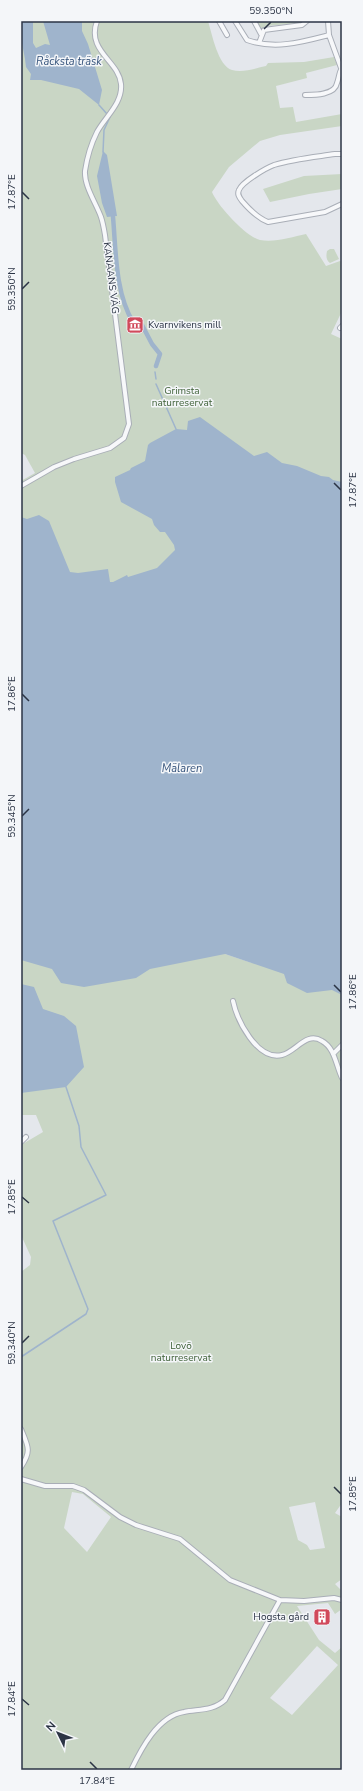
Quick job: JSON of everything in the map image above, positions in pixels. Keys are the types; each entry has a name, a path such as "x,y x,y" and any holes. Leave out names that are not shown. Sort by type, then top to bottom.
{"street":[{"name":"KANAANS VÄG","path":"21,486 54,468 81,456 110,448 124,438 130,424 105,235 101,218 87,185 85,172 95,136 120,94 121,83 95,40 94,28 97,21"},
{"path":"219,21 227,36"},
{"path":"235,21 247,40 259,43 284,45 329,35"},
{"path":"254,21 261,34"},
{"path":"259,43 261,34 264,30 302,25 306,21"},
{"path":"305,95 323,94 337,86 341,68 329,35 328,21"},
{"path":"342,154 335,154 274,166 246,182 238,191 239,197 243,202 262,220 268,222 325,212 342,204"},
{"path":"233,1001 246,1034 257,1045 270,1054 282,1055 304,1041 314,1038 324,1041 333,1054 342,1078"},
{"path":"333,1054 342,1045"},
{"path":"21,1142 26,1137"},
{"path":"21,1429 29,1451 27,1458 21,1467"},
{"path":"21,1479 45,1486 72,1486 84,1490 120,1517 136,1525 180,1539 230,1580 280,1600 304,1602 334,1598 342,1600"},
{"path":"131,1770 143,1745 155,1730 169,1718 182,1712 212,1708 225,1700 280,1600"}],"green space":[{"name":"Grimsta naturreservat","path":"21,21 208,21 219,56 227,67 236,71 266,66 268,63 304,62 334,57 337,65 306,73 307,78 276,86 280,108 293,107 296,122 342,114 342,126 280,135 260,141 229,167 212,192 220,205 233,220 254,238 271,241 306,234 326,266 340,261 342,262 342,311 331,334 342,339 342,559 21,624 21,481 35,473 25,455 21,453"},
{"path":"256,21 304,21 300,23 267,26 260,29"},
{"path":"342,174 342,189 270,202 263,189 304,176"},
{"path":"334,249 339,259 330,263 326,256 327,251"},
{"name":"Lovö naturreservat","path":"342,770 342,1503 335,1513 342,1517 342,1579 335,1584 342,1591 342,1609 335,1614 328,1603 297,1606 319,1640 335,1653 342,1647 342,1770 21,1770 21,1272 30,1265 31,1257 21,1235 21,1145 43,1132 36,1115 21,1115 21,798","holes":["251,949 252,963 225,954","72,1492 83,1494 111,1517 87,1552 64,1528","315,1502 325,1548 310,1550 307,1545 298,1540 289,1507","317,1646 338,1665 292,1715 270,1698"]}],"water":[{"name":"Råcksta träsk","path":"21,21 33,21 33,43 36,48 45,44 50,45 43,21 82,21 82,31 88,44 102,90 99,105 79,89 41,80 30,80 31,74 26,67 21,38"},
{"path":"103,151 107,155 117,216 107,217 102,203 97,176"},
{"name":"Mälaren","path":"200,417 254,456 267,452 282,463 297,466 321,476 329,477 333,480 342,482 342,993 340,994 332,990 307,993 287,983 284,974 225,954 150,969 136,978 84,987 61,983 52,969 21,960 21,517 27,519 39,515 49,521 70,572 78,573 108,569 110,582 113,582 127,575 128,577 157,568 175,550 174,545 165,532 160,532 154,525 152,519 121,502 115,477 145,461 148,445 150,443 176,429 187,430 188,421"},
{"path":"21,984 34,987 43,1009 64,1016 76,1026 84,1067 66,1087 21,1093"}],"waterway":[{"path":"99,105 107,114"},
{"path":"103,152 104,130 110,117"},
{"path":"113,217 117,271 127,311 133,322"},
{"path":"142,325 152,344 160,354 156,366"},
{"path":"155,372 156,379"},
{"path":"156,384 176,429"},
{"path":"21,1357 86,1314 88,1309 53,1221 106,1195 81,1147 79,1126 66,1087"}],"place":[{"name":"Kvarnvikens mill","path":"135,325"},
{"name":"Hogsta gård","path":"322,1617"}]}
